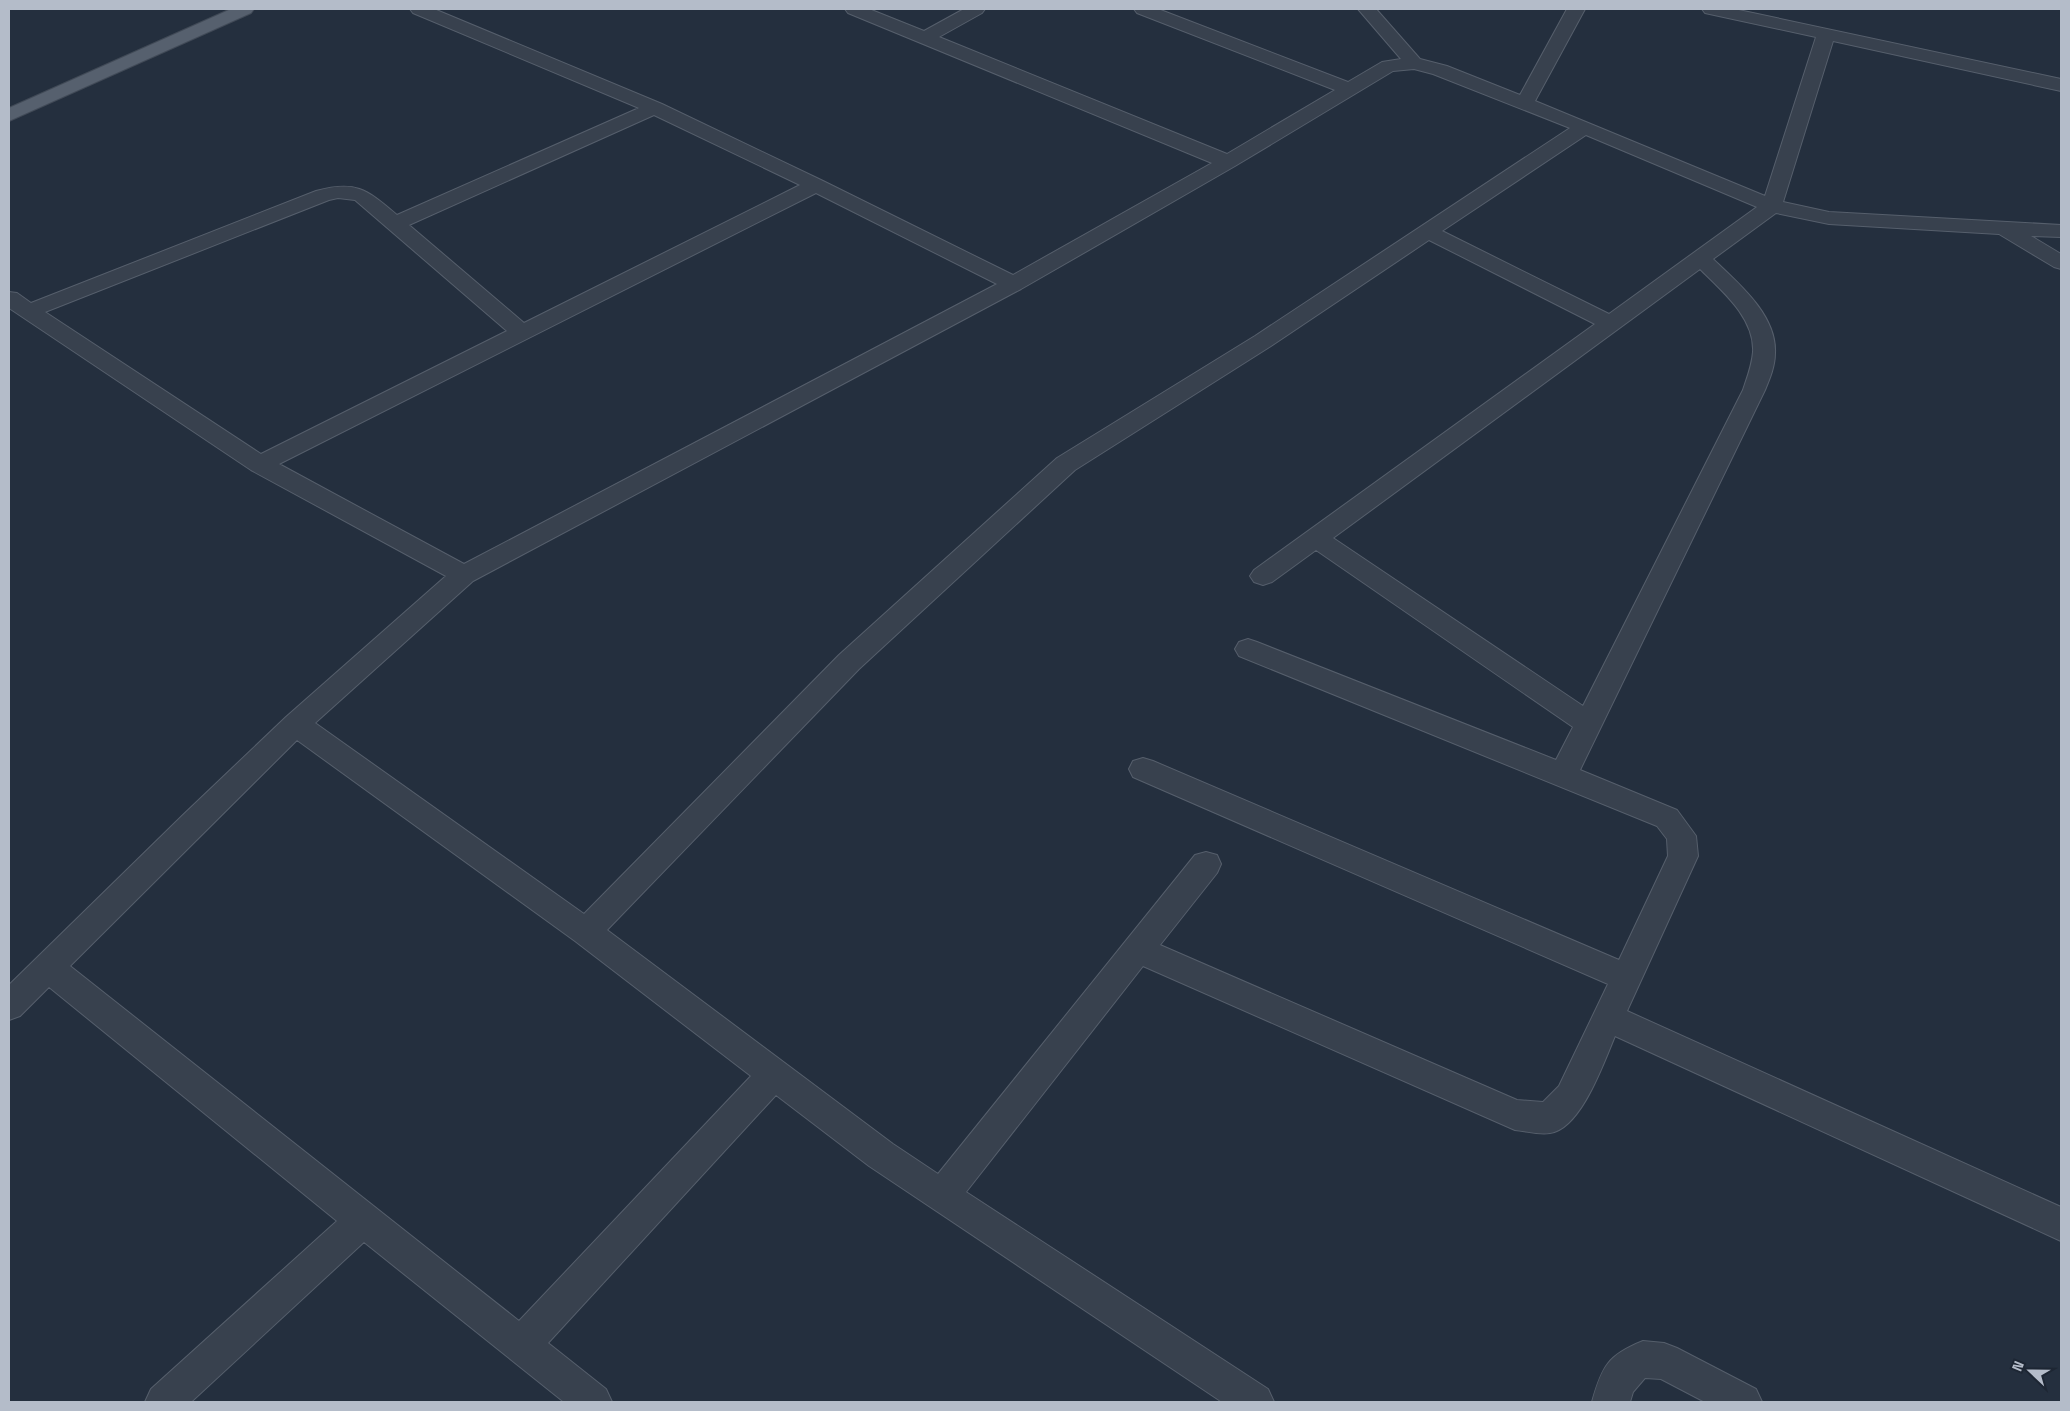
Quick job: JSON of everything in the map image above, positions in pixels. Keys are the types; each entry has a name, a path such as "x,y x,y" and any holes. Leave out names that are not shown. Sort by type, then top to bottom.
{"main road":[{"path":"9,115 244,9"}],"street":[{"path":"419,9 654,108 816,185 1014,284"},
{"path":"854,9 1228,162"},
{"path":"925,38 976,9"},
{"path":"1143,9 1350,89"},
{"path":"1367,9 1414,63"},
{"path":"1525,103 1576,9"},
{"path":"1711,9 2061,85"},
{"path":"1263,576 1772,206 1826,34"},
{"path":"9,1006 193,823 296,724 464,575 1014,284 1228,162 1388,66 1414,63 1440,70 1584,126 1772,206 1829,218 2061,230"},
{"path":"395,224 654,108"},
{"path":"586,932 849,662 1066,464 1263,341 1584,126"},
{"path":"260,464 816,185"},
{"path":"29,311 323,195 339,191 353,192 362,196 522,333"},
{"path":"2003,227 2061,263"},
{"path":"1427,230 1610,323"},
{"path":"1563,775 1587,723 1754,390 1762,366 1764,341 1753,314 1700,257"},
{"path":"9,298 260,464 464,575"},
{"path":"1316,538 1587,723"},
{"path":"1137,949 1515,1116 1550,1118 1572,1097 1683,856 1680,836 1667,818 1248,650"},
{"path":"296,724 586,932 882,1155 1255,1402"},
{"path":"1143,769 1627,978"},
{"path":"942,1196 1206,864"},
{"path":"48,967 593,1402"},
{"path":"1608,1018 2061,1224"},
{"path":"522,1344 774,1074"},
{"path":"164,1402 363,1220"},
{"path":"1611,1402 1617,1382 1632,1364 1643,1359 1664,1361 1743,1402"}]}
